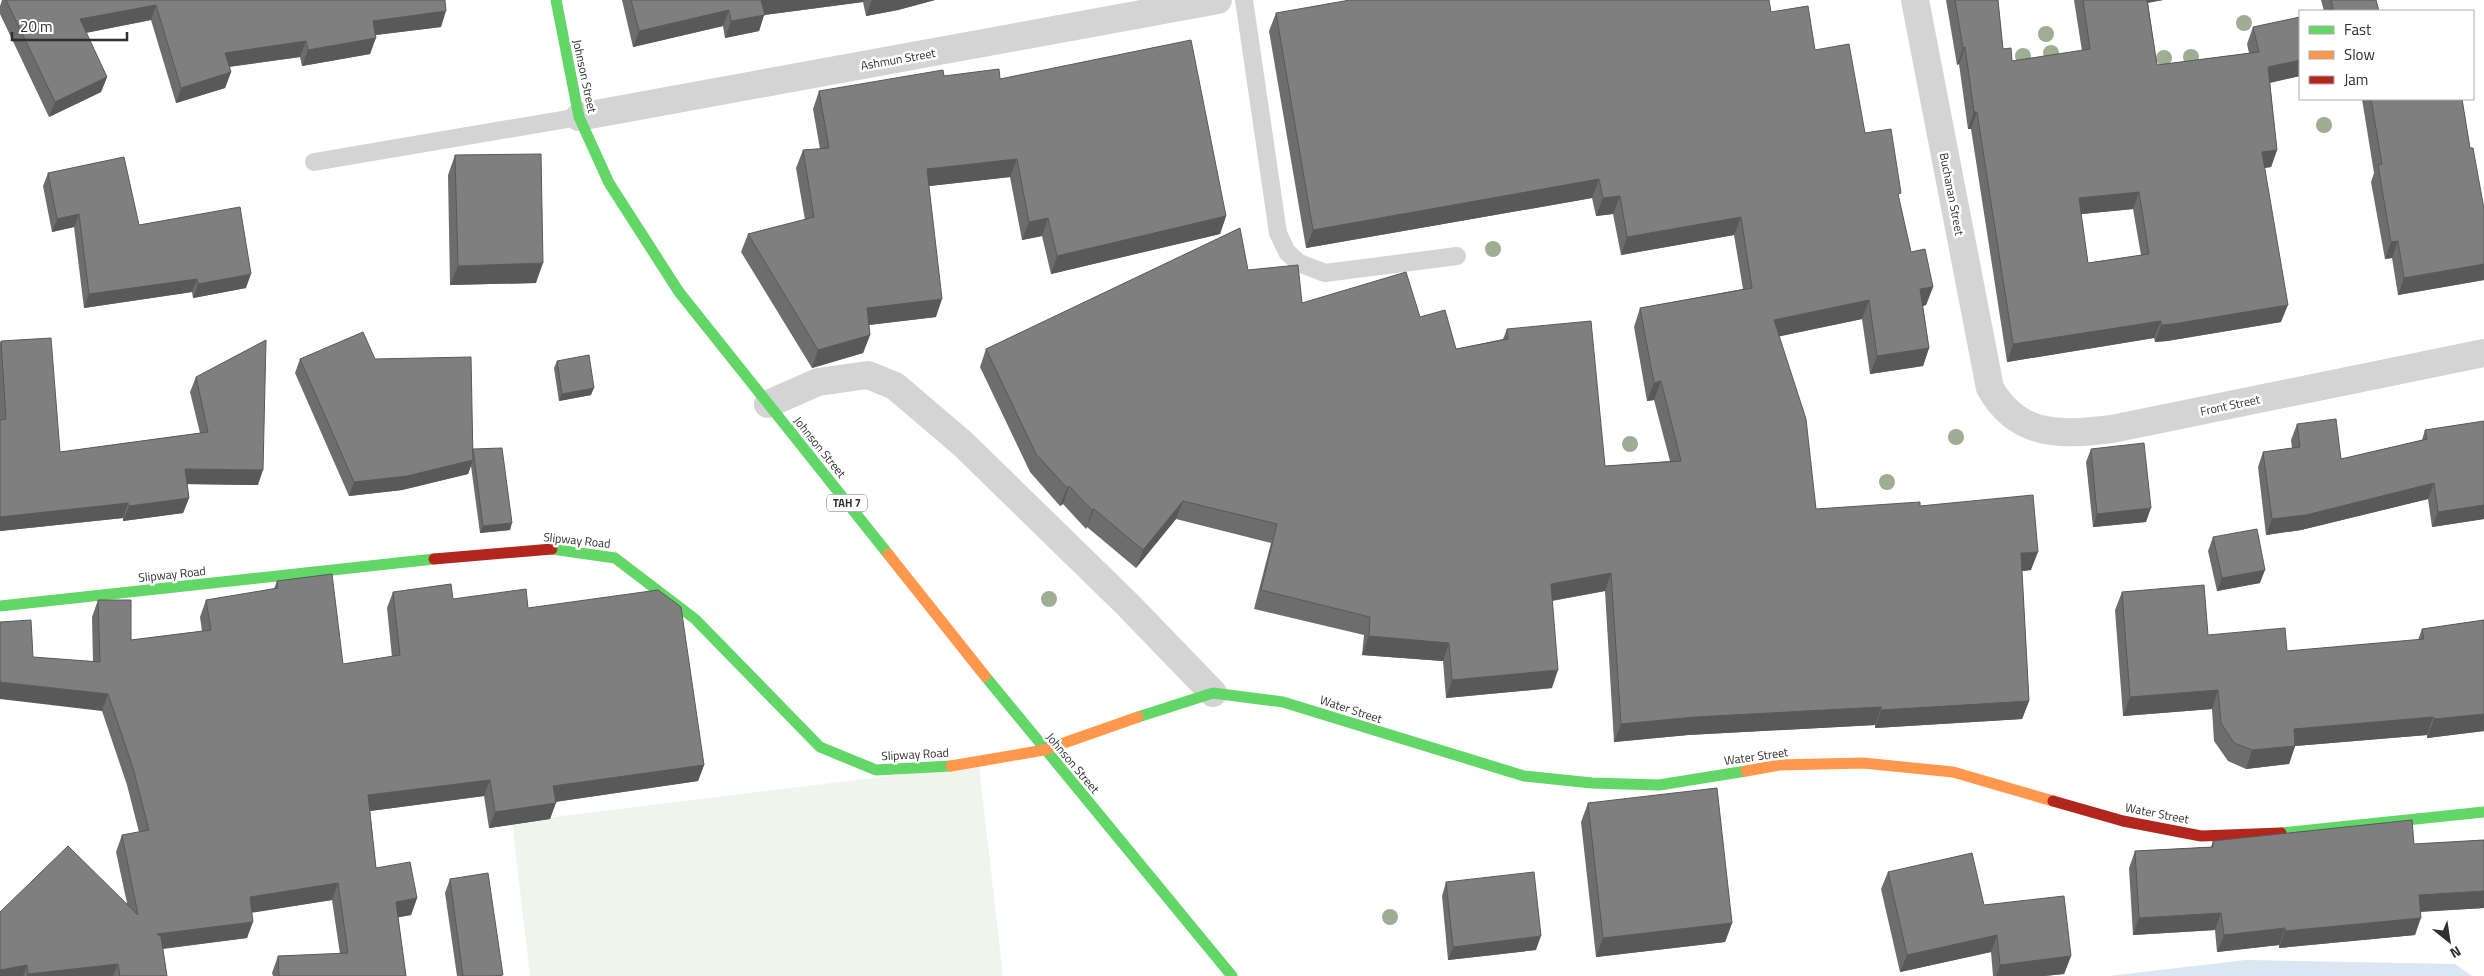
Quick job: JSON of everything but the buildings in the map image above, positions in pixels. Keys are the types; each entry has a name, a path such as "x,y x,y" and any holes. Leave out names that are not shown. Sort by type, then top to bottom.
{"main road":[{"name":"Johnson Street","path":"556,0 579,117 609,183 679,292 1044,750 1232,976"},
{"name":"Slipway Road","path":"0,606 483,554 552,549 615,558 695,619 820,747 876,770 940,768 1044,750"},
{"name":"Water Street","path":"1044,750 1122,722 1213,693 1283,702 1524,776 1592,783 1659,785 1779,765 1863,763 1952,772 2123,821 2201,836 2279,833 2484,812"}],"street":[{"name":"Ashmun Street","path":"579,117 1218,0"},
{"name":"Buchanan Street","path":"1915,0 1990,388"},
{"name":"Front Street","path":"1990,388 1995,397 2011,414 2027,425 2045,432 2074,434 2112,429 2484,353"},
{"path":"768,404 818,382 860,376 868,375 895,386 963,444 1128,605 1213,693"}],"lane":[{"path":"1244,0 1278,233 1287,252 1299,263 1325,273 1457,256"},
{"path":"314,162 579,117"}],"shaded area":[{"path":"979,765 1003,976 530,976 512,822"},
{"path":"2245,960 2455,964 2472,976 2109,976"}],"traffic: fast":[{"path":"556,0 579,117 609,183 679,292 888,554"},
{"path":"552,549 615,558 695,619 820,747 876,770 951,766"},
{"path":"0,606 434,559"},
{"path":"985,676 1232,976"},
{"path":"1138,717 1213,693 1283,702 1524,776 1592,783 1659,785 1746,771"},
{"path":"2281,833 2484,812"}],"traffic: slow":[{"path":"888,554 985,676"},
{"path":"951,766 1044,750 1138,717"},
{"path":"1746,771 1779,765 1863,763 1953,772 2053,801"}],"traffic: jam":[{"path":"434,559 552,549"},
{"path":"2053,801 2123,821 2201,836 2281,833"}]}
